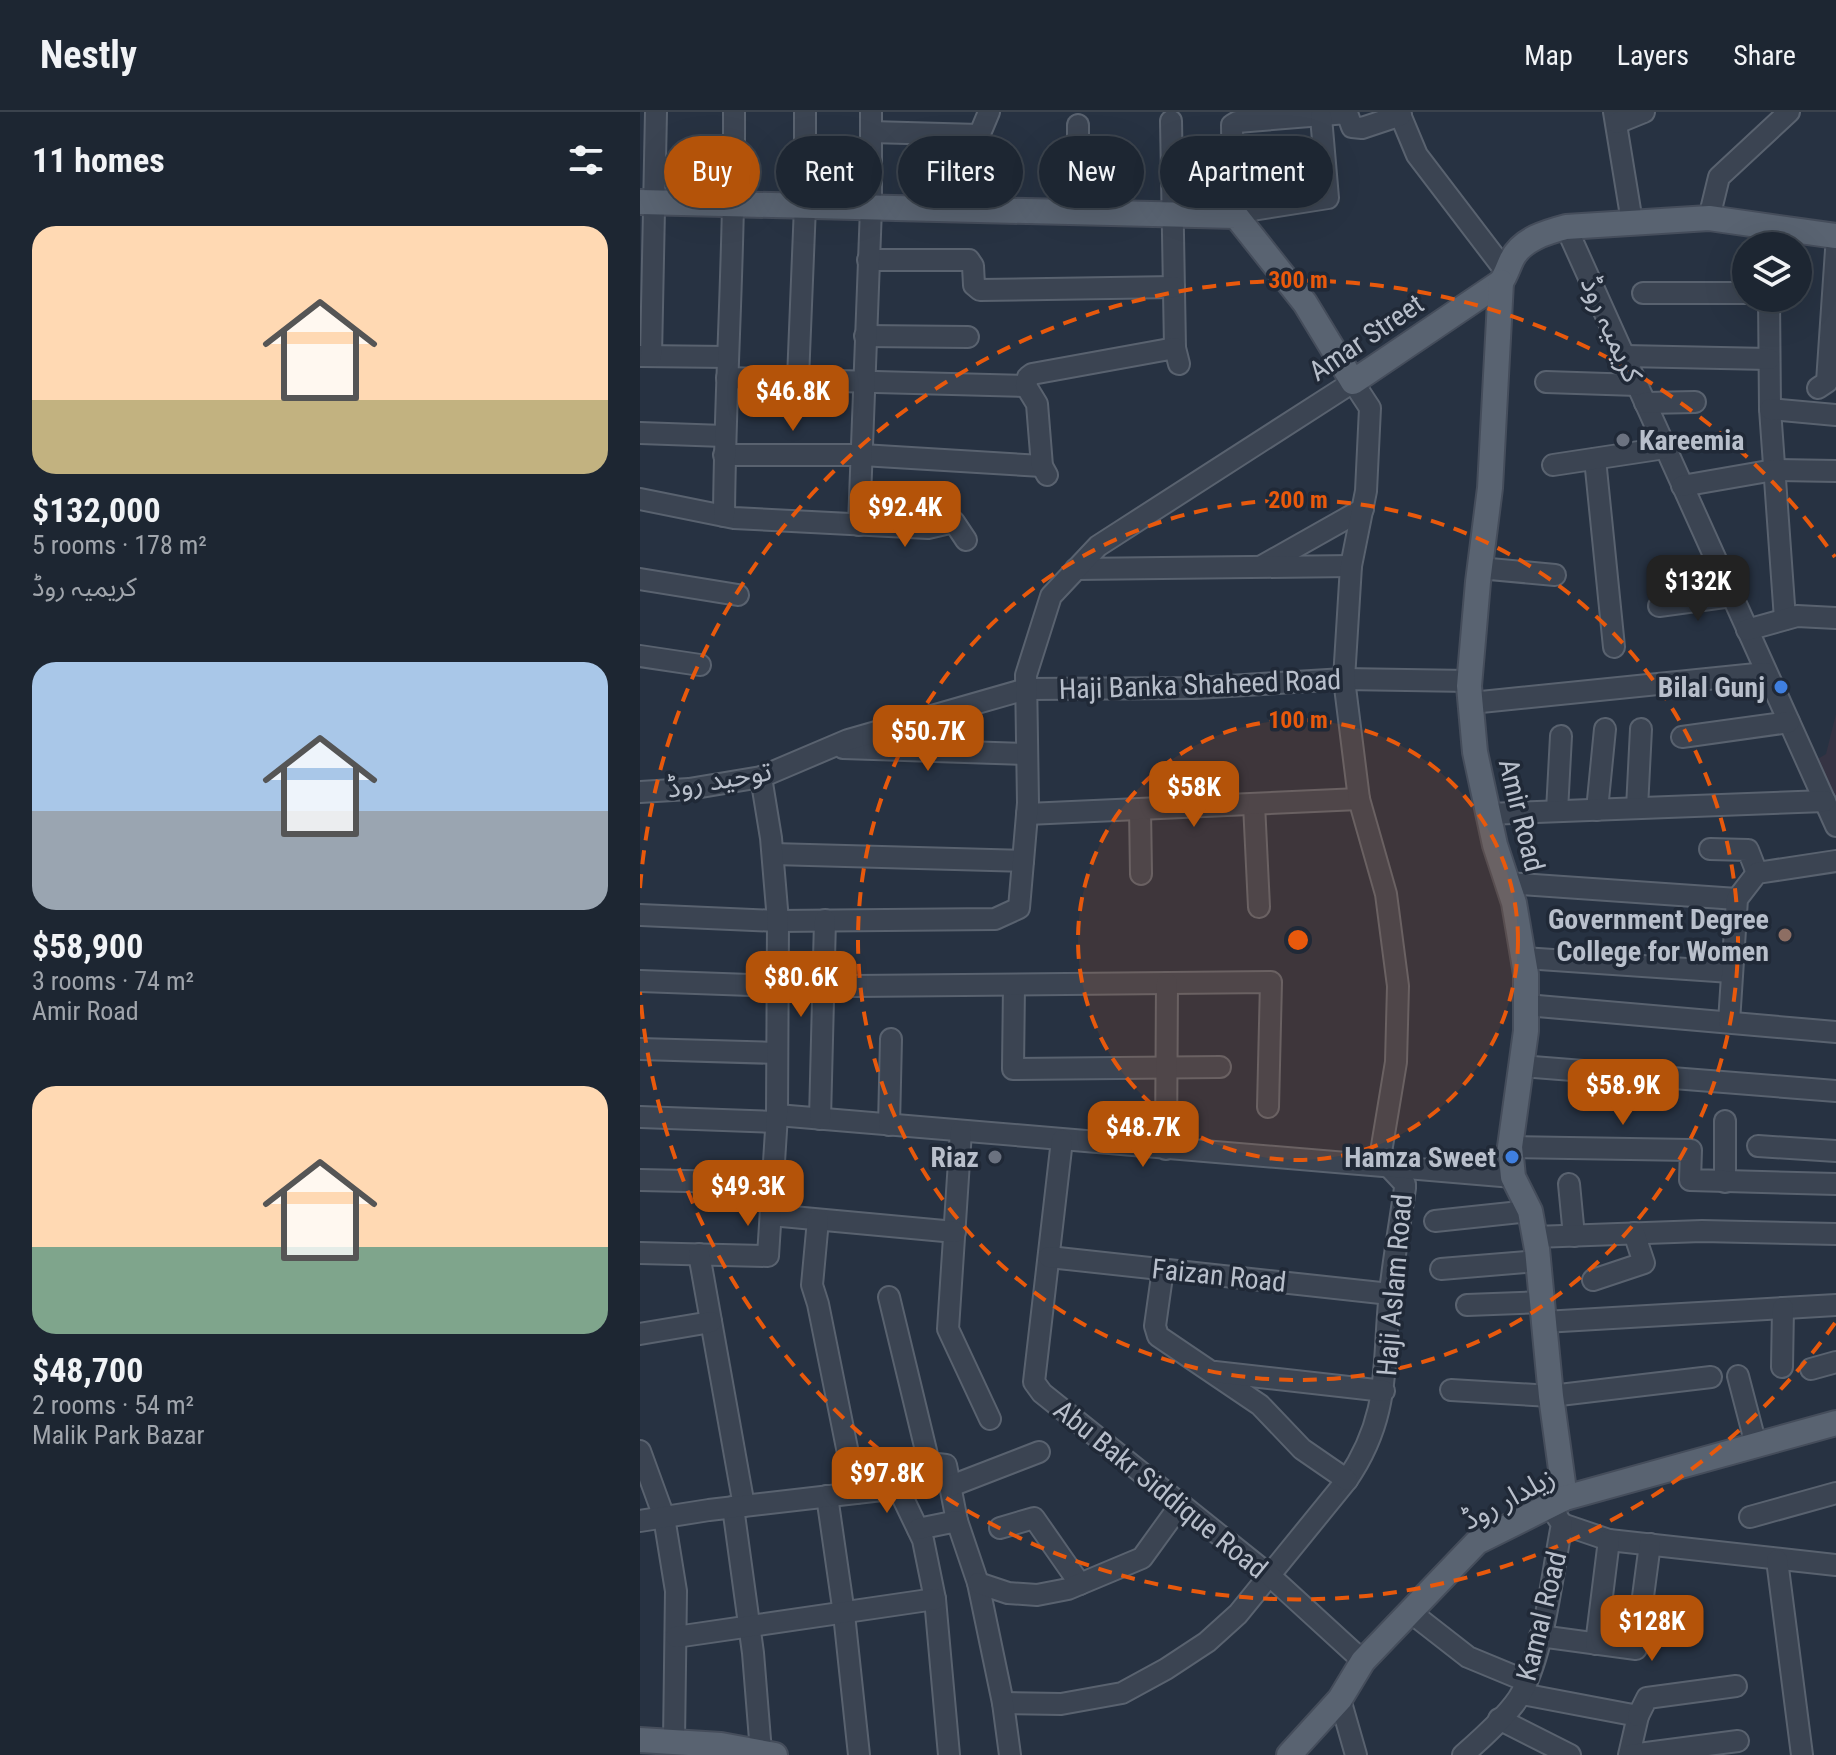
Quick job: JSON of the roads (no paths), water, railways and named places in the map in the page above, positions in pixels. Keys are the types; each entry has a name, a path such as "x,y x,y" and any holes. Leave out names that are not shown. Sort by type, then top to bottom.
{"main road":[{"path":"871,208 1238,214 1305,303 1353,382"},
{"name":"Amar Street","path":"1353,382 1504,278 1512,257 1528,241 1547,231 1566,227 1709,218 1755,232"},
{"name":"Amar Street","path":"1812,236 1836,236"},
{"name":"Amir Road","path":"1504,278 1490,488 1479,568 1470,692 1475,752 1488,814 1514,903 1523,958 1526,1031 1510,1147 1513,1177 1530,1211 1536,1249 1559,1509"},
{"name":"زیلدار روڈ","path":"1289,1755 1340,1699 1363,1661 1477,1542 1515,1521 1836,1423"},
{"path":"640,1740 721,1745 768,1754"}],"street":[{"path":"656,112 648,202 645,356 798,379 1026,386"},
{"path":"734,112 734,136"},
{"path":"805,112 805,136"},
{"path":"976,210 976,143 989,112"},
{"path":"1632,222 1616,117 1644,112"},
{"path":"1709,218 1722,172 1789,112"},
{"path":"1321,117 1328,198 1238,214 1233,200 1232,125 1347,113 1352,127 1362,128 1400,113 1417,155 1504,278"},
{"path":"640,433 724,445 1045,470 1037,404 1026,386 1028,377 1032,374 1177,356 1171,121"},
{"path":"871,122 979,135"},
{"path":"1078,125 1078,213"},
{"path":"724,516 734,208"},
{"path":"798,379 805,208"},
{"path":"859,525 871,208"},
{"name":"کریمیہ روڈ","path":"1566,227 1836,826"},
{"path":"1818,388 1827,382 1832,345 1836,250"},
{"path":"868,260 969,260 973,266 974,285 980,290 1174,287"},
{"path":"1643,293 1732,293"},
{"path":"1769,312 1770,409 1785,619"},
{"path":"865,336 968,337"},
{"path":"1625,356 1769,359"},
{"name":"Haji Aslam Road","path":"1003,1703 1061,1704 1122,1693 1207,1642 1238,1614 1347,1480 1362,1458 1384,1391 1390,1294 1405,1188 1402,1179 1390,1168 1381,1152 1396,1062 1398,986 1386,894 1359,799 1344,679 1351,566 1366,491 1370,408 1353,382"},
{"name":"Amar Street","path":"825,920 995,919 1019,908 1027,814 1026,675 1051,596 1098,546 1353,382"},
{"path":"1546,382 1695,402"},
{"path":"1770,409 1836,415"},
{"path":"1553,465 1665,448"},
{"path":"1595,459 1614,647"},
{"path":"1682,486 1774,470 1836,471"},
{"path":"640,499 724,516 928,528 954,522 966,540"},
{"path":"1260,567 1363,509"},
{"path":"1076,569 1351,566"},
{"path":"1479,568 1555,575"},
{"path":"640,579 738,595"},
{"path":"1659,606 1732,596"},
{"path":"1747,630 1797,616 1836,618"},
{"path":"640,656 700,665"},
{"name":"Haji Banka Shaheed Road","path":"1026,689 1196,688 1344,679 1470,692 1766,673"},
{"name":"توحید روڈ","path":"640,792 689,789 761,777 831,747 903,723 1026,689"},
{"path":"1682,737 1789,722"},
{"path":"1597,810 1605,729"},
{"path":"1637,808 1641,729"},
{"path":"1557,811 1561,736"},
{"path":"831,747 1027,754"},
{"path":"640,1253 768,1256 776,1119 778,921 773,854 761,777"},
{"path":"1027,814 1359,799"},
{"path":"1488,814 1825,801"},
{"path":"1254,804 1259,907"},
{"path":"1140,809 1141,874"},
{"path":"1710,849 1748,850 1757,873"},
{"path":"773,854 1023,861"},
{"path":"1729,1022 1737,899 1757,873 1836,861"},
{"path":"1507,883 1737,899"},
{"path":"640,915 825,920 820,1119"},
{"path":"1523,958 1731,972"},
{"path":"640,981 778,986"},
{"path":"854,986 1271,982 1268,1107"},
{"path":"1166,1149 1167,983"},
{"path":"1014,985 1013,1069 1220,1067"},
{"path":"1526,1005 1836,1032"},
{"path":"889,1125 891,1039"},
{"path":"640,1049 777,1053"},
{"path":"1521,1066 1836,1091"},
{"path":"640,1117 820,1119 1513,1177"},
{"path":"1725,1121 1725,1182"},
{"path":"961,1131 949,1336 990,1419"},
{"name":"Abu Bakr Siddique Road","path":"1062,1140 1034,1382 1042,1393 1268,1574 1363,1661"},
{"path":"1758,1146 1836,1151"},
{"path":"1510,1147 1691,1150 1690,1180 1836,1184"},
{"path":"640,1180 773,1183"},
{"path":"1569,1184 1574,1236"},
{"path":"1435,1221 1530,1211"},
{"path":"771,1215 955,1232"},
{"path":"818,1220 812,1285 856,1493"},
{"path":"1441,1269 1536,1249 1574,1236 1702,1231 1836,1234"},
{"path":"1593,1280 1644,1263 1634,1233"},
{"path":"699,1254 738,1506 749,1626 768,1754"},
{"name":"Faizan Road","path":"1049,1257 1390,1294"},
{"path":"1163,1269 1155,1331 1260,1405 1302,1449 1347,1480"},
{"path":"889,1297 929,1463 946,1465 957,1521 978,1583 1003,1703 1010,1755"},
{"path":"1467,1305 1543,1312 1836,1305"},
{"path":"1782,1367 1783,1308"},
{"path":"640,1334 711,1322"},
{"path":"1811,1369 1836,1362"},
{"path":"1211,1371 1384,1391"},
{"path":"1738,1376 1756,1445"},
{"path":"1451,1390 1551,1396 1711,1377"},
{"path":"640,1451 664,1517 676,1591 674,1741"},
{"path":"951,1486 1039,1452"},
{"path":"640,1521 738,1506 899,1490 923,1540 935,1599 949,1755"},
{"path":"1750,1517 1836,1493"},
{"path":"827,1496 844,1614 859,1755"},
{"path":"978,1583 1008,1593 1037,1595 1080,1584 1142,1558 1181,1504"},
{"path":"1559,1509 1609,1540 1836,1565"},
{"name":"Kamal Road","path":"1463,1755 1499,1719 1524,1687 1540,1636 1559,1509"},
{"path":"1000,1528 1034,1518 1080,1584"},
{"path":"918,1529 957,1521"},
{"path":"1596,1644 1609,1540"},
{"path":"1540,1636 1636,1649 1650,1544"},
{"path":"1777,1560 1802,1755"},
{"path":"676,1637 935,1599"},
{"path":"1409,1611 1468,1657 1524,1687 1638,1716"},
{"path":"1736,1686 1647,1698 1638,1716 1630,1755 1738,1741"},
{"path":"1340,1699 1356,1755"},
{"path":"1499,1719 1570,1755"}],"place":[{"name":"Kareemia","path":"1623,440"},
{"name":"Bilal Gunj","path":"1781,687"},
{"name":"Government Degree College for Women","path":"1785,935"},
{"name":"Riaz","path":"995,1157"},
{"name":"Hamza Sweet","path":"1512,1157"}]}
